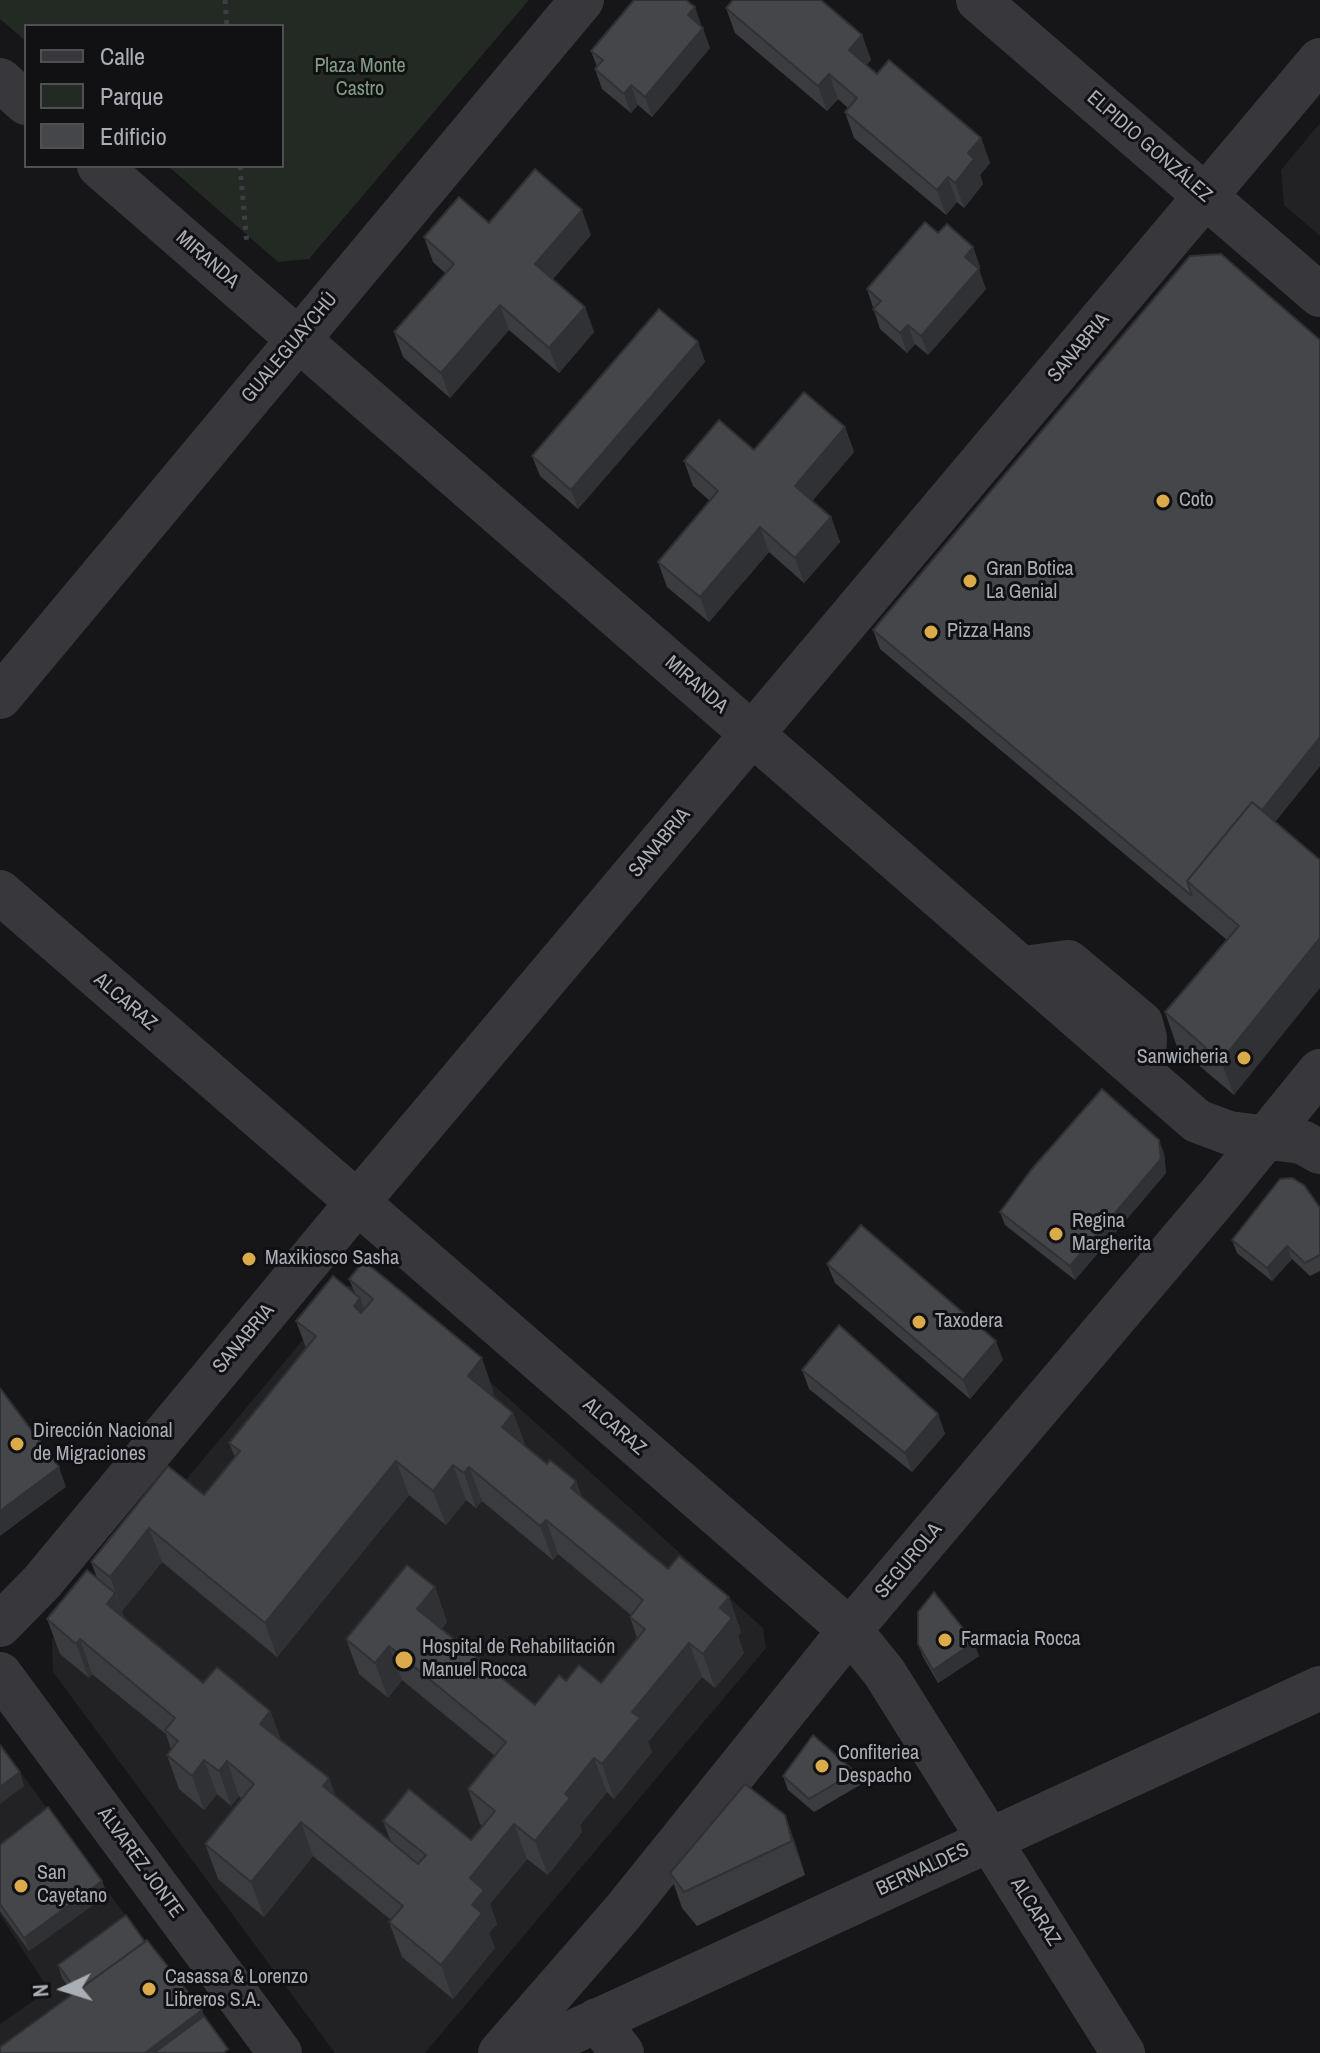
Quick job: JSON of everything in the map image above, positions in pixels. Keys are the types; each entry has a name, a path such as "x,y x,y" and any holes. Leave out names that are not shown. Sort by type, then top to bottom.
{"street":[{"name":"GUALEGUAYCHÚ","path":"0,697 582,0"},
{"name":"ELPIDIO GONZÁLEZ","path":"978,0 1320,295"},
{"name":"SANABRIA","path":"0,1625 42,1582 356,1204 1320,60"},
{"path":"0,80 24,101"},
{"name":"MIRANDA","path":"101,168 1197,1121 1229,1133 1302,1142 1320,1152"},
{"name":"ALCARAZ","path":"0,892 850,1630 884,1672 1123,2053"},
{"name":"SEGUROLA","path":"500,2053 623,1912 850,1630 1219,1195 1320,1071"},
{"name":"ÁLVAREZ JONTE","path":"0,1674 280,2053"},
{"name":"BERNALDES","path":"527,2053 610,2037 990,1840 1320,1688"}],"path":[{"path":"225,0 227,24"},
{"path":"240,168 252,299"}],"shaded area":[{"path":"1320,123 1320,236 1284,205 1281,170"},
{"name":"Hospital de Rehabilitación Manuel Rocca","path":"383,1285 763,1628 766,1648 425,2053 335,2053 53,1672 52,1640 348,1286"},
{"path":"0,1744 226,2053 0,2053 0,2024 49,1990 0,1915"}],"green space":[{"name":"Plaza Monte Castro","path":"0,0 529,0 309,259 278,262 170,168 284,168 284,24 24,24 24,39 0,19"}],"building":[{"path":"634,0 686,0 695,7 688,15 703,28 645,97 631,85 624,94 595,69 603,60 591,51"},
{"path":"733,0 821,0 862,35 849,50 877,74 889,60 981,138 968,153 974,159 955,183 948,177 937,190 845,112 857,98 829,74 818,86 726,8"},
{"path":"535,169 582,210 535,264 585,307 549,348 500,305 441,373 394,332 454,264 424,237 459,197 489,223"},
{"path":"925,222 938,233 947,224 973,247 965,257 979,269 921,336 908,325 900,333 873,309 881,301 867,289"},
{"name":"Coto","path":"1221,254 1320,340 1320,737 1262,810 1252,802 1187,881 1192,896 873,630 1190,256"},
{"path":"659,309 698,342 571,490 532,456"},
{"path":"804,392 845,427 795,486 831,517 795,558 760,527 700,597 658,562 718,491 684,461 719,420 754,450"},
{"path":"1252,802 1320,860 1320,938 1221,1061 1165,1012 1239,926 1187,881"},
{"path":"1102,1089 1159,1140 1161,1159 1070,1266 1000,1212 1031,1170"},
{"path":"1292,1178 1304,1185 1320,1208 1320,1255 1305,1263 1287,1246 1267,1268 1232,1240 1280,1179"},
{"name":"Taxodera","path":"861,1225 996,1341 963,1380 827,1264"},
{"path":"364,1261 482,1358 468,1376 513,1413 502,1427 547,1464 550,1460 576,1481 571,1488 668,1569 679,1556 729,1597 720,1608 732,1618 703,1654 689,1643 632,1712 640,1718 602,1764 594,1758 565,1794 570,1798 535,1841 514,1824 470,1878 484,1890 472,1905 482,1913 441,1965 389,1922 403,1906 301,1822 251,1882 205,1844 254,1784 227,1761 219,1771 204,1760 192,1776 167,1755 178,1741 165,1730 175,1718 80,1639 76,1644 47,1619 87,1570 115,1593 107,1604 203,1683 217,1667 270,1711 260,1724 329,1778 323,1786 418,1864 426,1855 383,1821 409,1789 471,1840 495,1811 468,1789 506,1742 389,1646 375,1663 346,1639 407,1565 435,1587 417,1609 535,1705 559,1675 566,1681 579,1665 601,1683 645,1629 630,1617 643,1600 546,1520 540,1526 469,1467 464,1473 453,1465 433,1491 396,1461 265,1623 149,1528 110,1577 91,1562 168,1466 204,1495 240,1451 229,1443 316,1336 296,1321 333,1276 360,1298 354,1306 361,1313 373,1299 349,1279"},
{"path":"839,1325 938,1414 905,1453 802,1370"},
{"name":"Dirección Nacional de Migraciones","path":"0,1388 59,1467 0,1511"},
{"name":"Farmacia Rocca","path":"934,1592 974,1642 933,1670 918,1644 918,1612"},
{"name":"Confiteriea Despacho","path":"813,1735 855,1772 809,1799 783,1776"},
{"path":"0,1745 20,1772 0,1787"},
{"path":"745,1784 785,1815 792,1841 684,1892 670,1873"},
{"path":"48,1807 102,1881 24,1938 0,1904 0,1845"},
{"path":"126,1915 145,1942 77,1991 58,1965"},
{"path":"147,1940 202,2010 145,2053 0,2053 0,2047"},
{"path":"204,2016 228,2049 223,2053 154,2053"}],"place":[{"name":"Coto","path":"1163,501"},
{"name":"Gran Botica La Genial","path":"970,581"},
{"name":"Pizza Hans","path":"931,632"},
{"name":"Sanwicheria","path":"1244,1058"},
{"name":"Regina Margherita","path":"1056,1234"},
{"name":"Maxikiosco Sasha","path":"249,1259"},
{"name":"Taxodera","path":"919,1322"},
{"name":"Dirección Nacional de Migraciones","path":"17,1444"},
{"name":"Farmacia Rocca","path":"945,1640"},
{"name":"Hospital de Rehabilitación Manuel Rocca","path":"404,1660"},
{"name":"Confiteriea Despacho","path":"822,1766"},
{"name":"San Cayetano","path":"21,1886"},
{"name":"Casassa & Lorenzo Libreros S.A.","path":"149,1989"}]}
